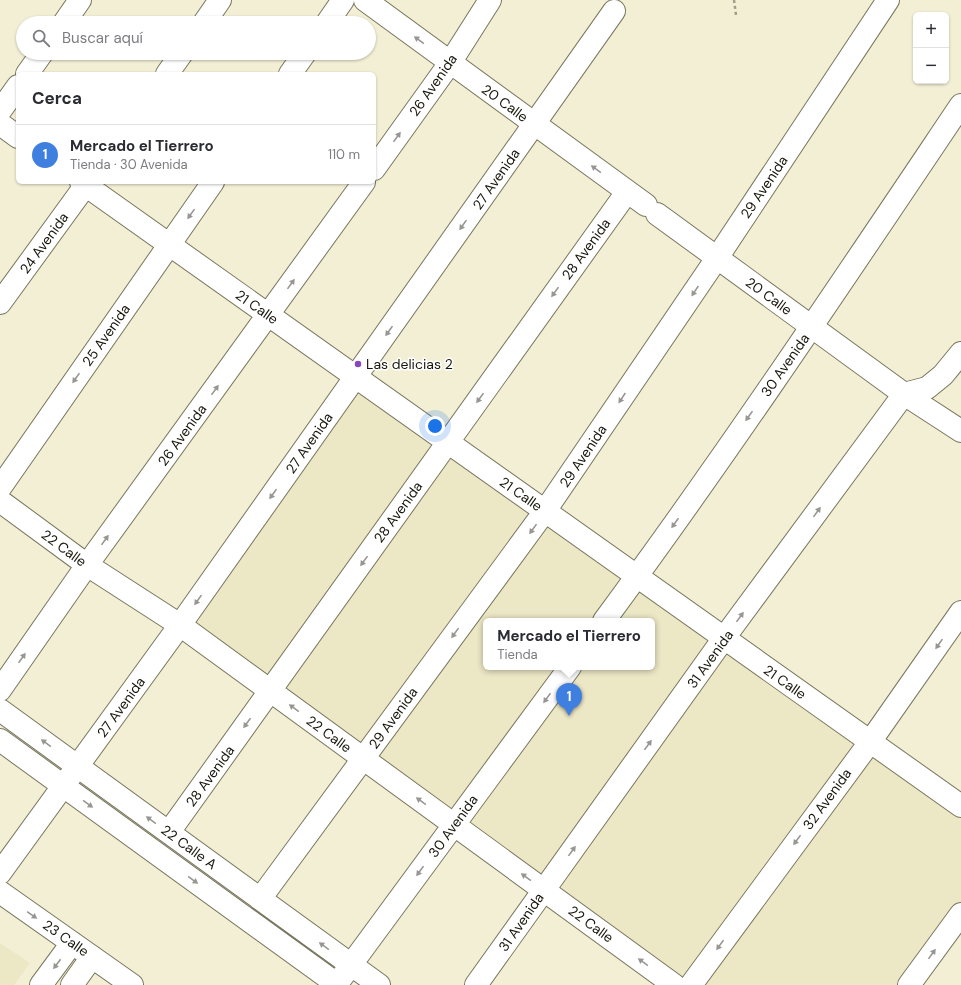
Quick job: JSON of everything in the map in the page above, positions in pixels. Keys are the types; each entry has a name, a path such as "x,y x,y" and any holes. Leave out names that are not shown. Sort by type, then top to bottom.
{"street":[{"path":"69,16 80,0"},
{"path":"209,16 220,0"},
{"path":"332,16 343,0"},
{"name":"20 Calle","path":"364,0 904,394 961,431"},
{"name":"26 Avenida","path":"376,166 450,63 490,0"},
{"name":"29 Avenida","path":"260,899 545,511 888,0"},
{"name":"27 Avenida","path":"0,873 180,625 614,11"},
{"path":"28,72 37,60"},
{"path":"168,72 177,60"},
{"path":"291,72 300,60"},
{"path":"0,111 16,89"},
{"name":"30 Avenida","path":"606,618 812,327 961,105"},
{"path":"0,124 16,136"},
{"name":"24 Avenida","path":"0,303 84,184"},
{"name":"21 Calle","path":"86,184 961,806"},
{"name":"25 Avenida","path":"0,488 212,184"},
{"name":"26 Avenida","path":"0,690 87,565 363,184"},
{"name":"28 Avenida","path":"169,832 627,192"},
{"path":"904,394 927,388 942,375 961,353"},
{"name":"31 Avenida","path":"476,985 724,638 904,394"},
{"name":"22 Calle","path":"0,501 87,565 180,625 674,985"},
{"name":"32 Avenida","path":"691,985 870,742 961,612"},
{"name":"30 Avenida","path":"337,985 568,670"},
{"name":"22 Calle A","path":"0,710 379,985"},
{"name":"22 Calle A","path":"0,740 337,985"},
{"name":"23 Calle","path":"0,892 132,985"},
{"path":"909,985 961,914"},
{"path":"41,985 72,943"},
{"path":"72,985 92,957"}],"path":[{"path":"734,0 736,15"}],"shaded area":[{"path":"356,377 961,806 961,914 909,985 674,985 180,625"},
{"path":"0,943 30,963 14,985 0,985"}],"place":[{"name":"Las delicias 2","path":"358,364"},
{"name":"Mercado el Tierrero","path":"569,716"}]}
